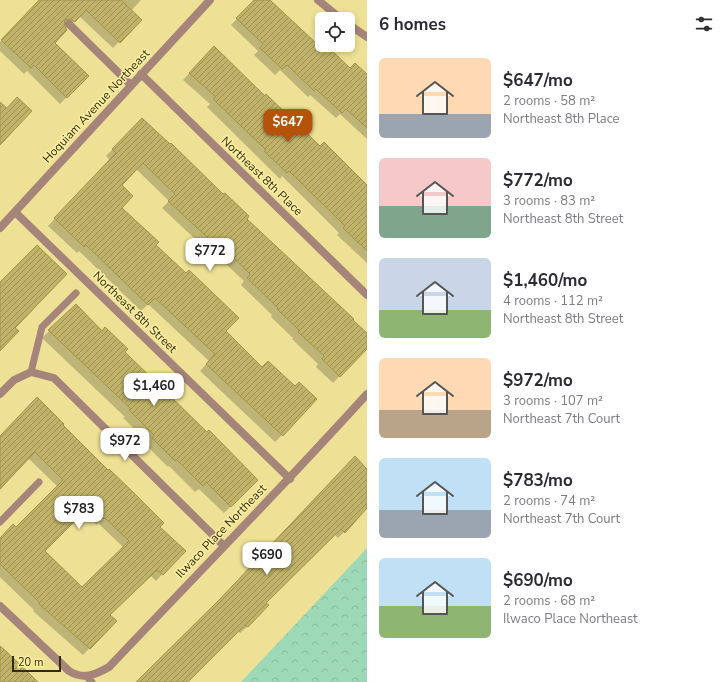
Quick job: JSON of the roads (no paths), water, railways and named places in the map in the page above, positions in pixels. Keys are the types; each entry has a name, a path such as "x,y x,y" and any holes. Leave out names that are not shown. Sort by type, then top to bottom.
{"street":[{"name":"Hoquiam Avenue Northeast","path":"1,225 15,212 210,0"},
{"path":"318,0 333,12"},
{"path":"69,24 131,85"},
{"path":"355,29 367,37"},
{"name":"Northeast 8th Place","path":"141,74 367,295"},
{"name":"Northeast 8th Street","path":"15,212 290,478"},
{"path":"0,394 14,380 31,372 54,378 223,545"},
{"name":"Ilwaco Place Northeast","path":"89,679 109,667 223,545 290,478 367,394"},
{"path":"0,606 69,671 76,676 89,679"}],"lane":[{"path":"31,372 42,326 76,293"},
{"path":"0,522 39,482"}]}
